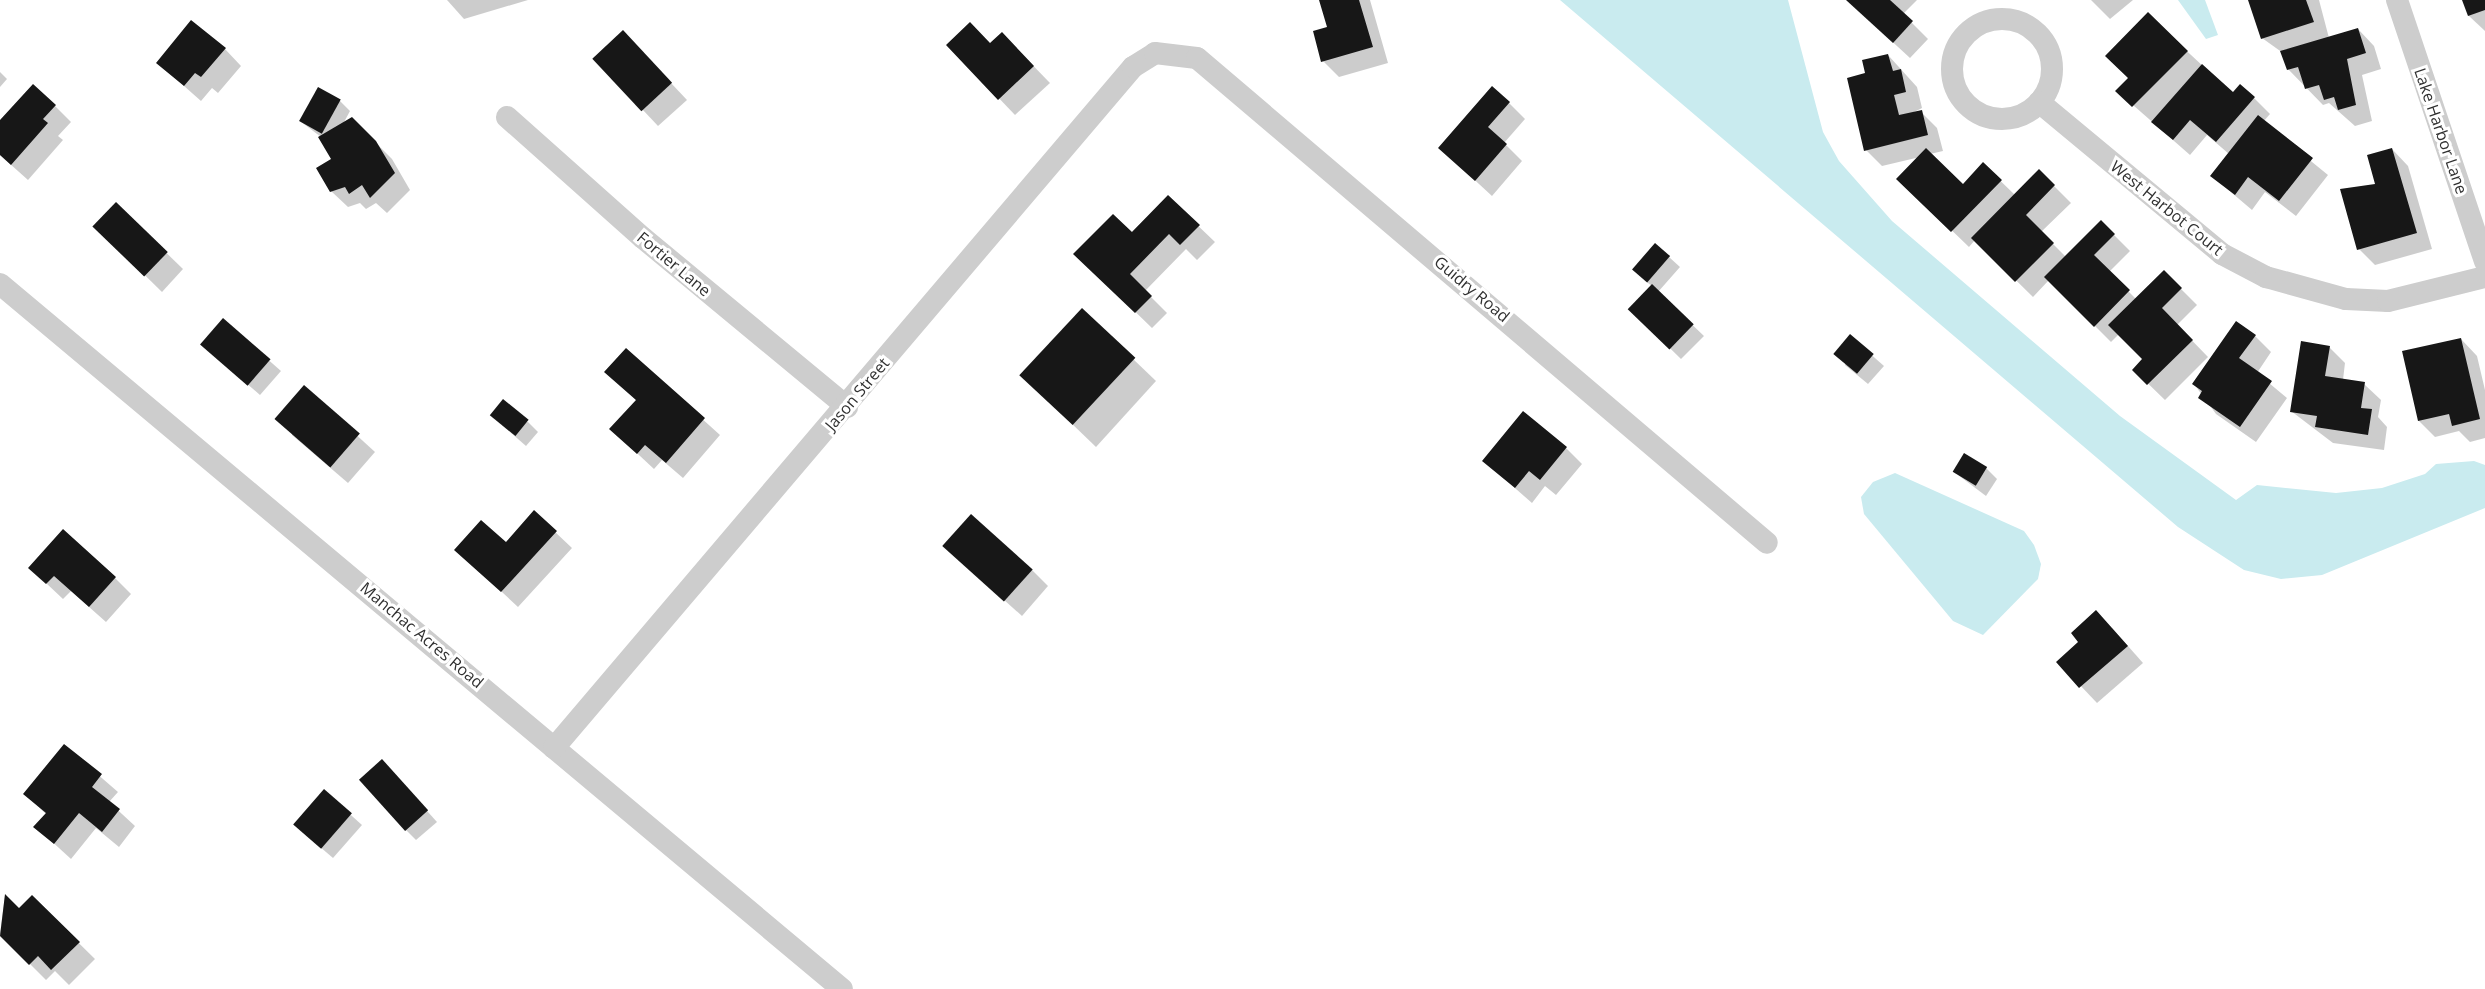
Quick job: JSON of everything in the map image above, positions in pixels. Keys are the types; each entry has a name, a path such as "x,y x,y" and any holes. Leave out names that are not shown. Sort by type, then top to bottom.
{"street":[{"name":"Lake Harbor Lane","path":"2397,0 2485,262"},
{"path":"1990,21 2015,21 2043,39 2052,72 2039,102 2012,118 1996,119 1967,105 1952,77 1955,53 1968,33 1990,21"},
{"name":"Jason Street","path":"554,748 1133,68 1168,51"},
{"name":"Guidry Road","path":"1168,51 1197,58 1767,543"},
{"name":"West Harbot Court","path":"2039,102 2222,254 2265,277 2346,299 2388,301 2485,277"},
{"name":"Fortier Lane","path":"507,117 643,238 847,406"},
{"name":"Manchac Acres Road","path":"0,284 842,989"}],"water":[{"path":"1560,0 1788,0 1823,132 1839,161 1892,221 2120,416 2236,500 2257,485 2336,493 2382,488 2425,474 2436,464 2474,461 2485,465 2485,508 2322,575 2281,579 2244,570 2178,527"},
{"path":"2178,0 2205,0 2218,35 2206,39"},
{"path":"1895,473 2024,531 2034,545 2041,564 2038,579 1983,635 1953,621 1864,514 1861,497 1873,482"}],"building":[{"path":"1319,0 1359,0 1373,47 1321,62 1313,31 1327,27"},
{"path":"1846,0 1890,0 1913,21 1893,43"},
{"path":"2248,0 2306,0 2314,22 2261,39"},
{"path":"2462,0 2485,0 2485,10 2468,16"},
{"path":"2148,12 2188,51 2132,107 2115,91 2128,78 2105,56"},
{"path":"191,20 226,48 201,77 195,73 184,86 156,63"},
{"path":"970,22 990,43 1002,32 1034,66 998,100 946,45"},
{"path":"2358,28 2366,53 2347,59 2356,105 2338,110 2334,97 2324,100 2319,85 2305,89 2298,67 2287,70 2280,51"},
{"path":"623,30 672,83 641,111 592,59"},
{"path":"1888,54 1893,71 1901,69 1906,92 1894,95 1899,115 1922,110 1928,135 1864,151 1847,78 1865,73 1862,60"},
{"path":"2202,64 2233,92 2240,84 2255,97 2216,142 2190,120 2173,140 2151,122"},
{"path":"33,84 56,105 43,119 48,123 11,165 0,155 0,120"},
{"path":"1492,86 1510,102 1488,127 1507,144 1475,181 1438,148"},
{"path":"318,87 341,100 322,134 299,121"},
{"path":"2258,115 2313,158 2279,201 2248,177 2235,195 2210,176"},
{"path":"352,117 376,141 395,173 370,198 362,185 349,194 345,187 330,192 316,168 331,159 318,137"},
{"path":"1926,148 1963,184 1983,162 2002,180 1951,232 1896,179"},
{"path":"2392,148 2417,233 2357,250 2340,189 2375,184 2367,155"},
{"path":"2039,169 2055,185 2026,215 2054,243 2015,282 1971,238"},
{"path":"1168,195 1200,225 1180,245 1169,234 1130,274 1152,296 1135,313 1073,254 1113,214 1132,232"},
{"path":"116,202 168,252 144,276 92,226"},
{"path":"2101,220 2115,234 2094,255 2130,290 2094,327 2044,277"},
{"path":"1655,243 1670,256 1647,283 1632,269"},
{"path":"2164,270 2182,288 2162,308 2193,340 2147,385 2132,370 2142,359 2108,325"},
{"path":"1652,284 1694,324 1669,349 1628,309"},
{"path":"1082,308 1135,358 1073,425 1019,375"},
{"path":"223,318 271,359 248,386 200,344"},
{"path":"2236,321 2256,335 2239,358 2272,381 2240,427 2198,398 2202,391 2192,384"},
{"path":"1850,334 1874,354 1857,374 1833,354"},
{"path":"2461,338 2480,419 2452,426 2449,414 2418,421 2402,351"},
{"path":"2301,341 2330,346 2325,376 2365,382 2361,408 2372,409 2368,435 2315,427 2317,416 2290,412"},
{"path":"626,348 705,418 666,463 645,445 637,454 609,429 636,400 604,372"},
{"path":"304,385 360,434 330,468 274,419"},
{"path":"503,399 529,420 515,436 490,415"},
{"path":"1523,411 1567,447 1540,480 1529,471 1515,488 1482,461"},
{"path":"1964,453 1987,467 1976,486 1953,472"},
{"path":"534,510 557,531 501,592 454,550 481,520 506,542"},
{"path":"971,514 1033,570 1004,601 942,546"},
{"path":"63,529 116,577 89,607 54,576 46,584 28,568"},
{"path":"2096,610 2128,646 2079,688 2056,662 2078,642 2071,633"},
{"path":"64,744 102,774 92,787 120,809 102,832 79,813 54,844 33,827 46,813 23,794"},
{"path":"382,759 428,810 405,831 359,780"},
{"path":"324,789 352,813 321,849 293,824"},
{"path":"5,894 19,908 32,895 80,942 51,970 38,956 29,965 0,936"}]}
